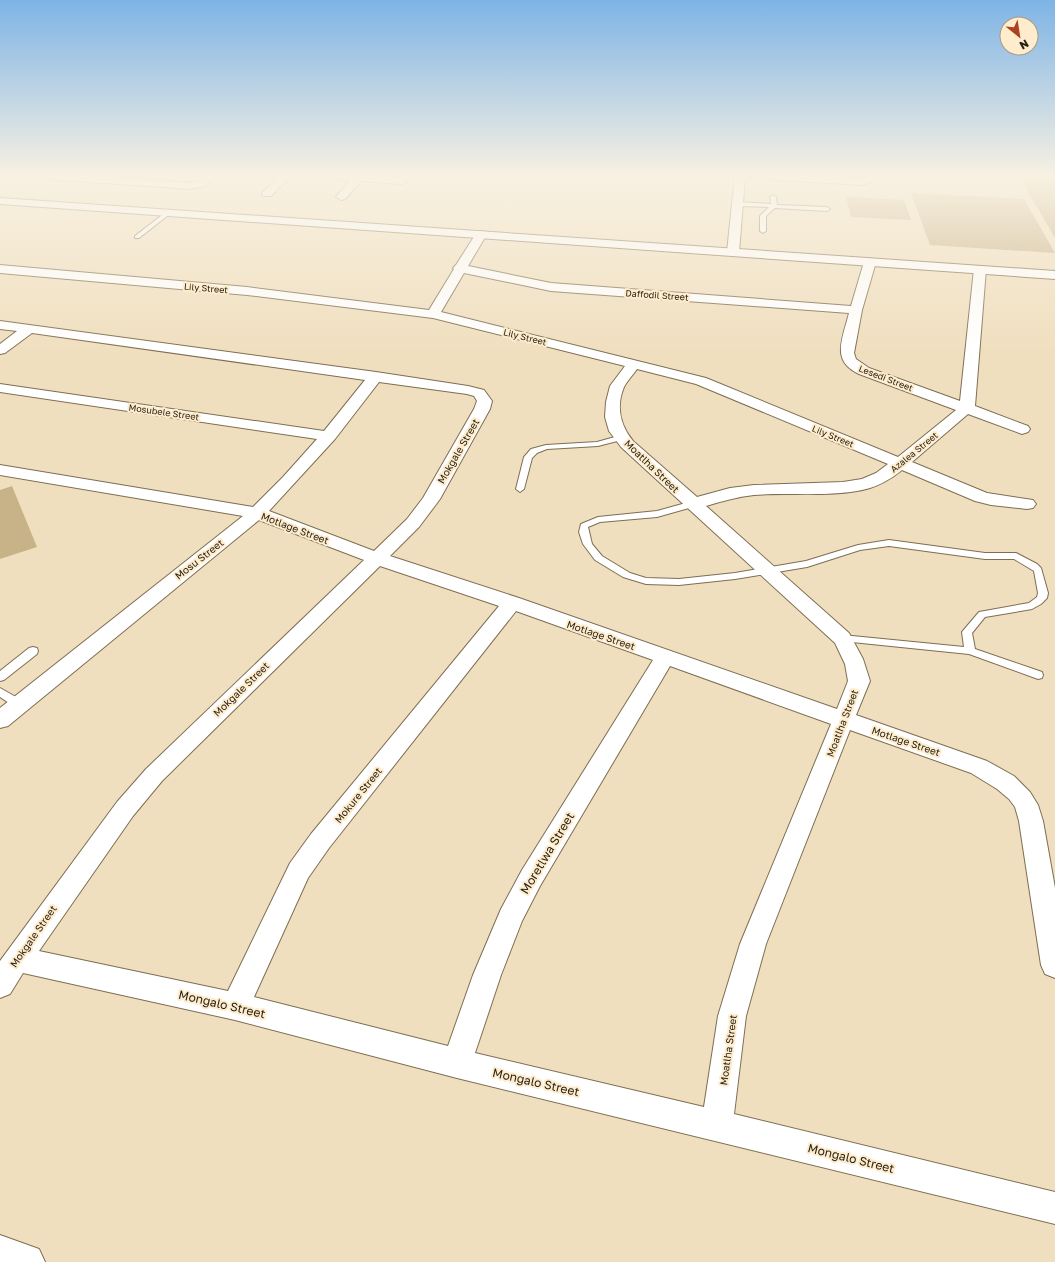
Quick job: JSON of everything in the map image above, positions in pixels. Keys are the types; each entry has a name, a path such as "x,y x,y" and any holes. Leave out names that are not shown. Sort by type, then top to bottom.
{"street":[{"path":"433,314 459,268 481,234 1055,275"},
{"path":"733,252 735,234"},
{"name":"Lesedi Street","path":"870,262 856,310 847,353 850,362 873,374 1022,429"},
{"name":"Daffodil Street","path":"459,268 551,287 856,310"},
{"name":"Lily Street","path":"0,269 248,291 433,314 701,381 986,498 1027,504"},
{"path":"967,408 980,269"},
{"path":"0,325 376,376"},
{"path":"0,350 29,329"},
{"name":"Moatlha Street","path":"634,364 617,386 613,402 613,417 617,431 627,444 842,638 851,652 857,666 859,681 753,944 732,1016 717,1125"},
{"name":"Mokgale Street","path":"0,985 125,809 154,775 412,523 431,499 484,405 484,399 478,393 468,390 376,376"},
{"name":"Mosu Street","path":"0,720 257,514 288,484 329,436 376,376"},
{"name":"Mosubele Street","path":"0,388 329,436"},
{"name":"Azalea Street","path":"693,504 730,493 754,490 843,487 864,484 882,477 901,464 967,408"},
{"name":"Motlage Street","path":"0,470 257,514 376,558 512,603 979,767 997,776 1013,789 1026,804 1031,821 1055,965"},
{"name":"Mokure Street","path":"235,1006 299,871 320,841 512,603"},
{"name":"Moretlwa Street","path":"457,1063 487,975 510,917 531,878 665,657"},
{"name":"Mongalo Street","path":"17,959 235,1006 457,1063 1055,1208"},
{"path":"0,1254 26,1262"}],"lane":[{"path":"137,238 142,234"},
{"path":"520,489 528,457 534,451 546,447 598,444 622,437"},
{"path":"693,504 657,514 598,520 584,526 583,533 594,554 604,563 633,578 662,582 707,580 741,576 808,564 874,544 889,543 985,556 1011,555 1028,561 1038,570 1043,593 1042,598 1032,606 982,614 967,632 970,651"},
{"path":"842,638 970,651 1038,675"},
{"path":"0,677 33,651"},
{"path":"0,692 19,704"}],"shaded area":[{"path":"926,234 1044,234 1055,253 930,245"},
{"path":"12,486 37,547 0,559 0,490"}]}
